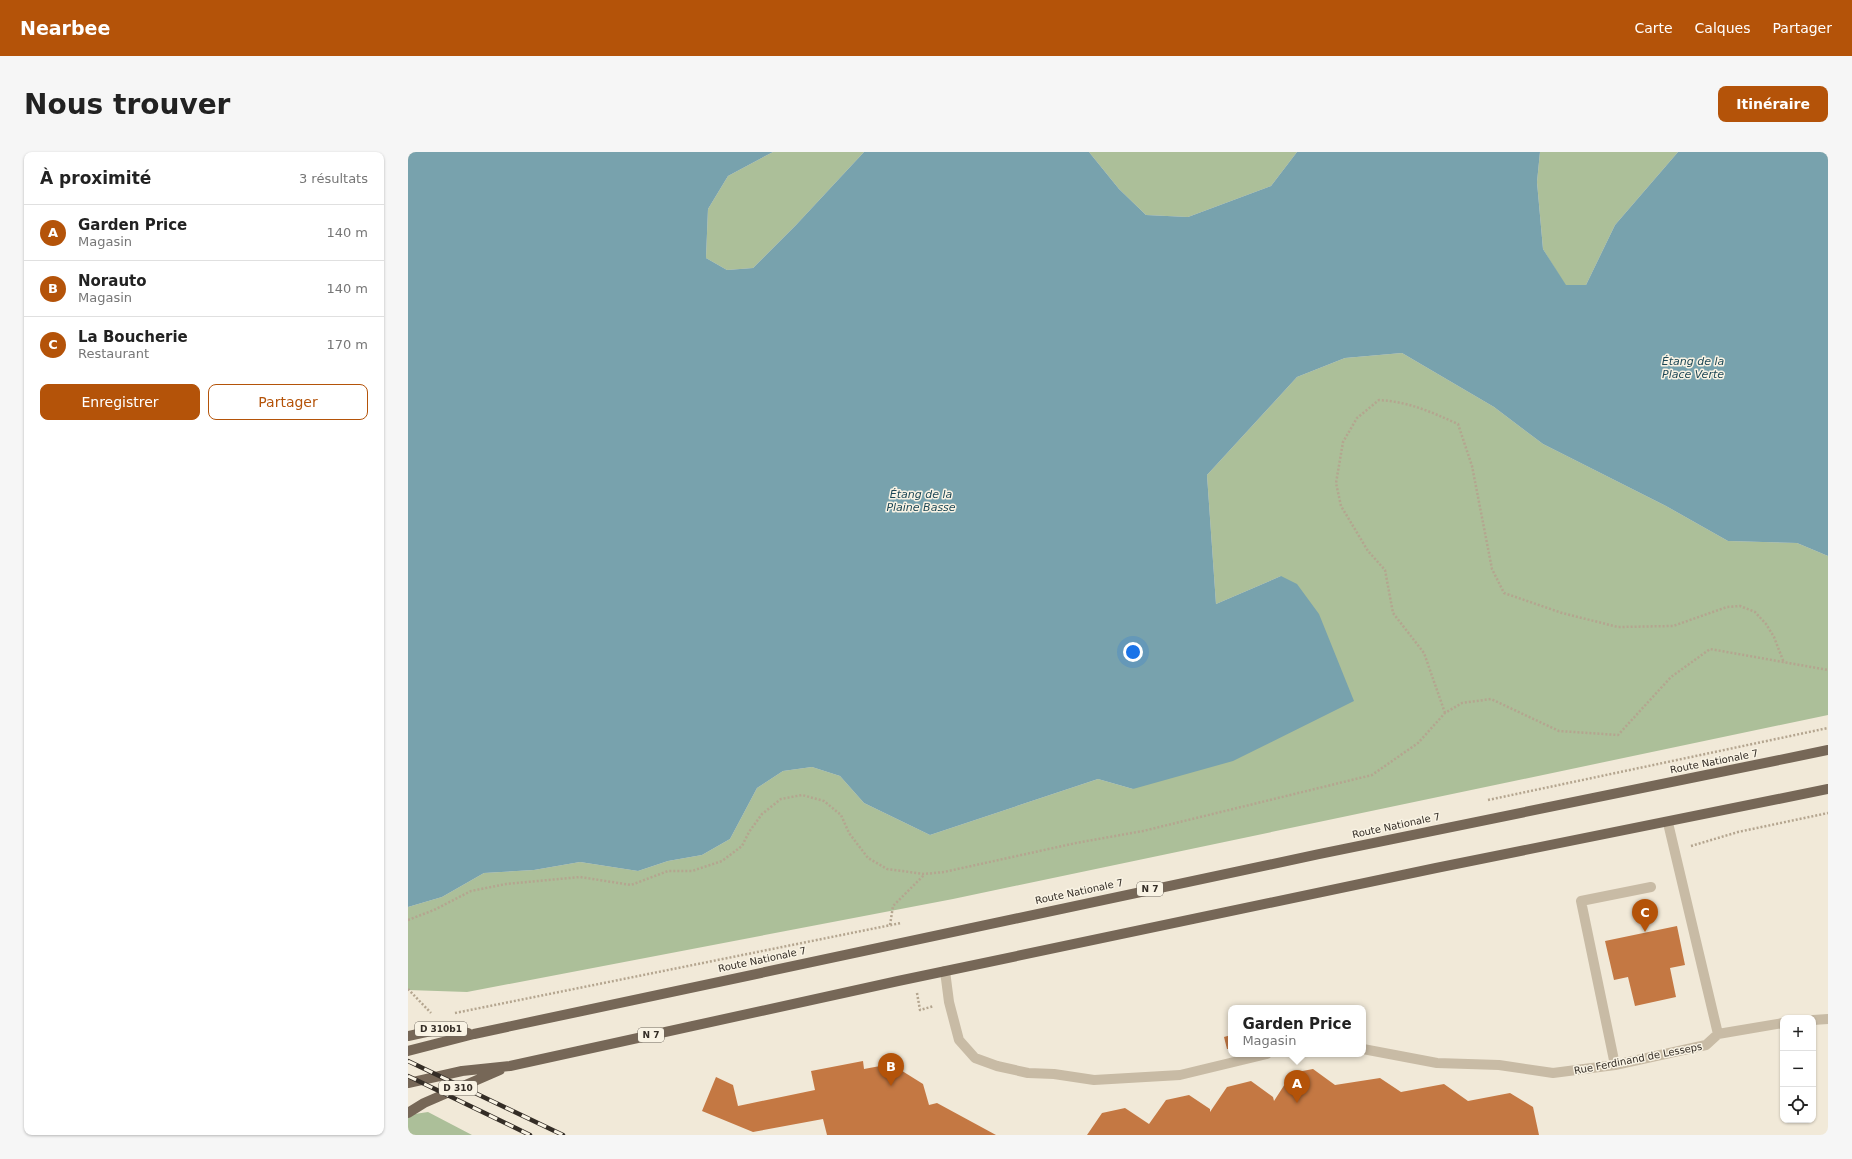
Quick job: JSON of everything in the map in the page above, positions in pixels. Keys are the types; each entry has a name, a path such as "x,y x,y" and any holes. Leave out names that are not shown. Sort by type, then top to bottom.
{"main road":[{"name":"Route Nationale 7","path":"408,1051 474,1034 914,938 1399,836 1828,750"},
{"name":"N 7","path":"408,1083 462,1071 510,1066 945,971 1428,870 1668,823 1828,789"},
{"name":"D 310b1","path":"408,1036 440,1029 474,1034"},
{"name":"D 310","path":"408,1113 424,1103 510,1066"}],"street":[{"path":"1668,823 1718,1034"},
{"path":"1615,1065 1581,901 1651,887"},
{"path":"945,971 949,1002 959,1040 975,1058 997,1066 1028,1073 1054,1074 1094,1080 1180,1075 1255,1057"},
{"path":"1816,1020 1828,1019"},
{"name":"Rue Ferdinand de Lesseps","path":"1366,1050 1437,1063 1499,1065 1553,1074 1615,1065 1706,1045 1718,1034 1780,1024"}],"path":[{"path":"1445,713 1424,653 1393,613 1385,570 1368,551 1341,506 1336,482 1343,442 1357,418 1379,400 1396,401 1417,406 1458,424 1472,466 1492,569 1504,593 1562,613 1618,627 1672,626 1727,607 1740,606 1754,612 1766,624 1774,637 1784,663"},
{"path":"408,920 434,910 470,891 506,884 580,876 631,885 668,871 692,871 722,861 742,846 749,832 762,814 781,799 802,795 824,801 841,815 849,833 868,858 887,869 924,874 944,872 1076,843 1143,831 1372,775 1418,743 1445,713 1462,703 1491,699 1559,731 1618,735 1671,677 1710,649 1828,670"},
{"path":"1690,846 1738,832 1828,813"},
{"path":"890,925 892,906 924,874"},
{"path":"450,1014 904,922"},
{"path":"408,989 434,1017 440,1029"}],"green space":[{"path":"773,152 864,152 796,225 753,268 727,270 706,258 708,209 728,176"},
{"path":"1089,152 1297,152 1271,186 1188,217 1146,215 1119,189"},
{"path":"1540,152 1678,152 1615,225 1586,285 1565,285 1543,249 1537,182"},
{"path":"1402,353 1494,407 1543,444 1666,506 1728,541 1797,543 1828,556 1828,715 953,899 467,992 408,990 408,907 442,897 484,873 534,870 580,862 638,871 668,861 702,855 730,839 757,788 783,771 812,767 840,776 864,803 930,835 1098,779 1133,789 1281,576 1216,604 1207,475 1297,377 1345,358"},
{"path":"428,1112 472,1135 408,1135 408,1115"}],"water":[{"name":"Étang de la Plaine Basse","path":"408,152 773,152 728,176 708,209 706,258 727,270 753,268 796,225 864,152 1089,152 1119,189 1146,215 1188,217 1271,186 1297,152 1540,152 1537,182 1543,249 1566,285 1586,285 1615,225 1678,152 1828,152 1828,556 1797,543 1728,541 1666,506 1543,444 1494,407 1402,353 1345,358 1297,377 1207,475 1216,604 1281,576 1297,584 1319,614 1354,701 1233,761 1133,789 1098,779 930,835 864,803 840,776 812,767 783,771 757,788 730,839 702,855 668,861 638,871 580,862 534,870 484,873 442,897 408,907"}],"building":[{"path":"1677,926 1685,965 1670,968 1676,997 1635,1006 1628,977 1614,980 1605,941"},
{"path":"1228,1036 1228,1049 1227,1049 1224,1037"},
{"path":"863,1061 864,1069 891,1064 923,1084 929,1105 937,1103 996,1135 827,1135 823,1119 753,1132 702,1111 716,1077 733,1085 738,1106 815,1090 811,1071"},
{"path":"1313,1069 1335,1085 1380,1078 1401,1092 1444,1084 1468,1101 1510,1093 1533,1107 1539,1135 1087,1135 1102,1113 1125,1108 1149,1124 1166,1100 1189,1095 1210,1109 1210,1112 1227,1087 1251,1081 1273,1097 1274,1101 1292,1073"}],"railway":[{"path":"408,1061 563,1135"},
{"path":"408,1076 530,1135"}],"place":[{"name":"La Boucherie","path":"1645,932"},
{"name":"Norauto","path":"891,1086"},
{"name":"Garden Price","path":"1297,1103"}],"water label":[{"name":"Étang de la Place Verte","path":"1693,367"}]}
